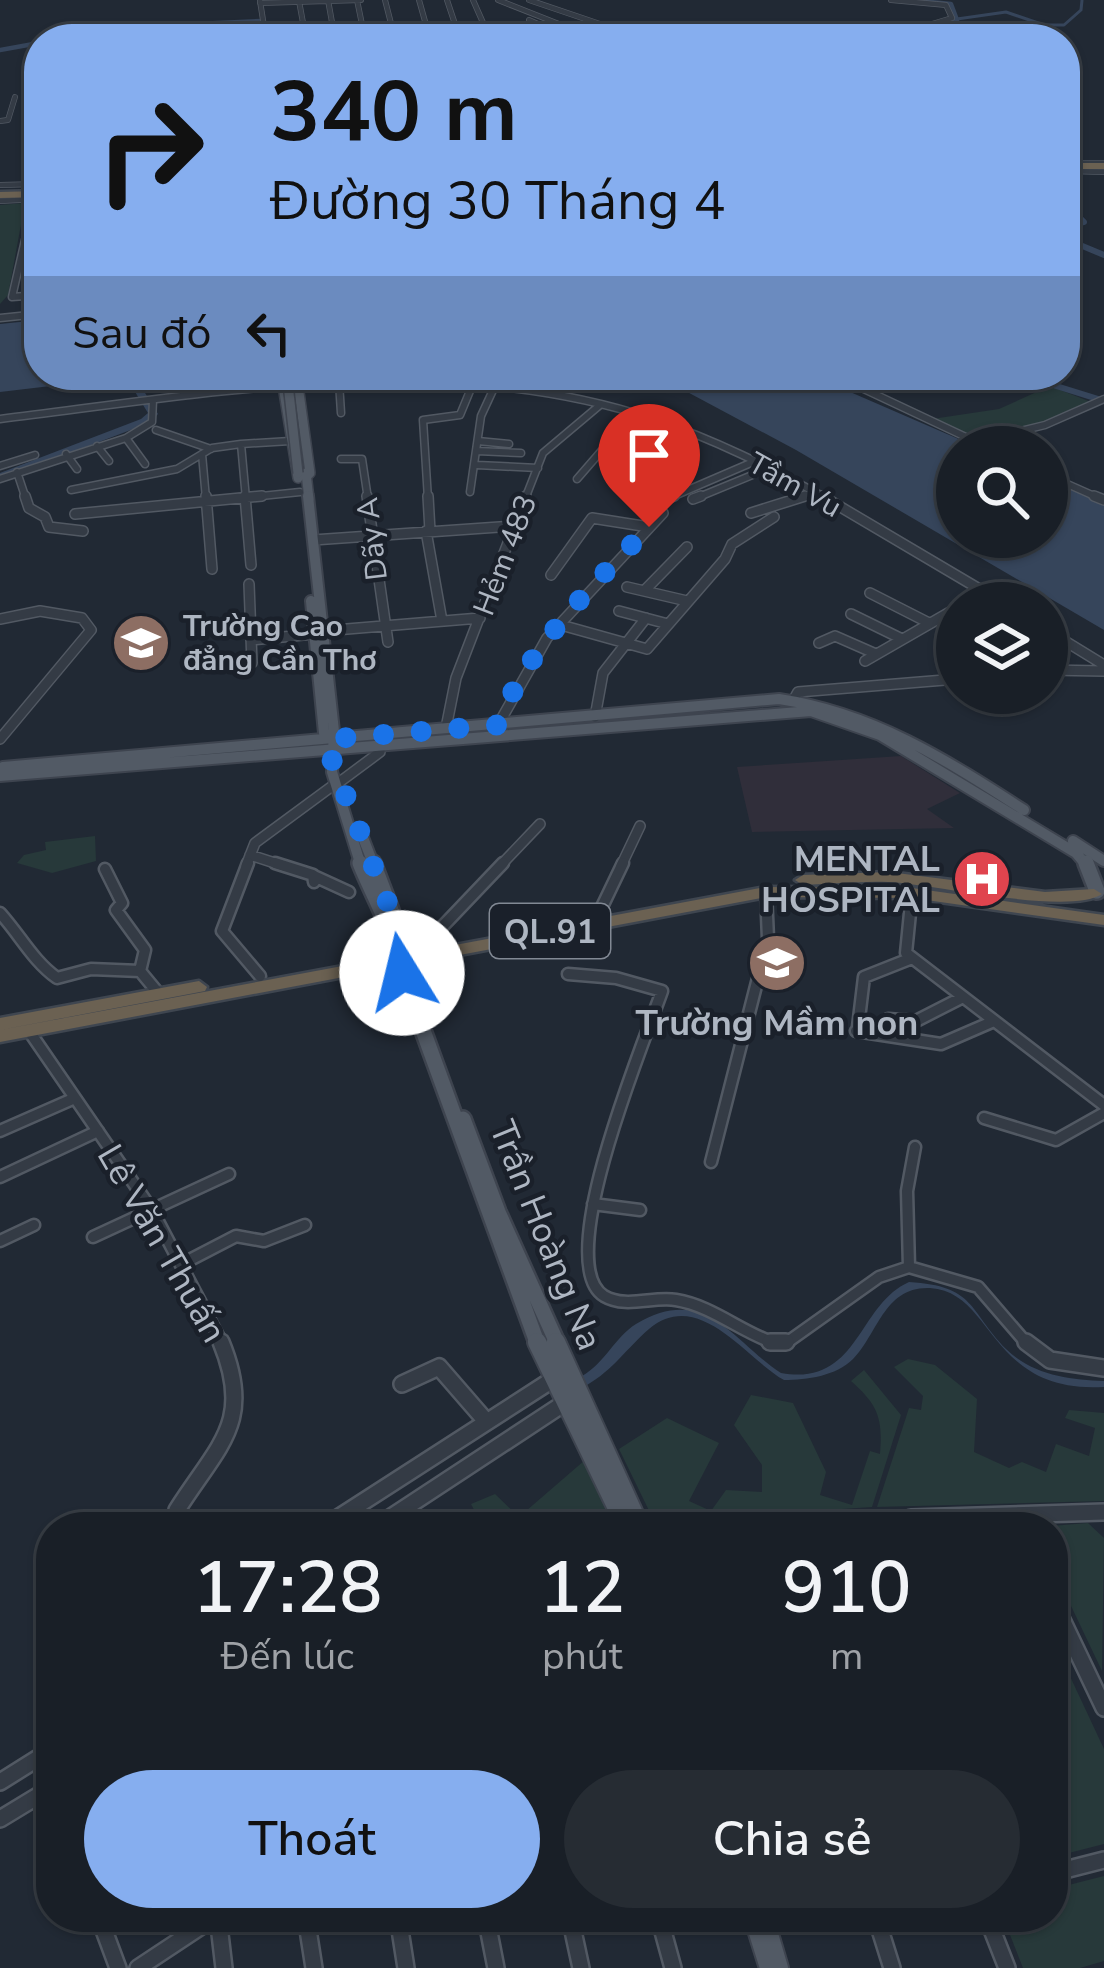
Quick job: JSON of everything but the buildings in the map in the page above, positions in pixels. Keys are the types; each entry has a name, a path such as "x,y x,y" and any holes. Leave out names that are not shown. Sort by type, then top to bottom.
{"highway":[{"name":"QL.91","path":"0,1036 400,954 441,941 761,884 845,877 958,884 1060,898 1098,890 1094,907 1104,918"},
{"name":"QL.91","path":"0,1024 766,892 912,892 1104,918"}],"main road":[{"path":"291,390 290,441 302,478 310,473 293,390"},
{"name":"Trần Hoàng Na","path":"302,478 319,633 324,733 338,783 388,936 411,971 560,1376 620,1512"},
{"path":"0,776 330,745 446,728 794,701 873,719 1076,853 1098,890"},
{"path":"0,767 330,745 380,746 811,711 858,724 951,770 1104,860"},
{"name":"Trần Hoàng Na","path":"571,1400 632,1512"},
{"path":"758,1932 769,1968"},
{"path":"768,1932 779,1968"}],"street":[{"path":"260,2 359,0"},
{"path":"498,0 561,24"},
{"path":"891,0 946,5 952,18 932,24"},
{"path":"534,2 601,24"},
{"path":"530,20 540,24"},
{"path":"0,121 8,119 15,97"},
{"path":"24,249 12,297 24,296"},
{"name":"Tầm Vu","path":"0,419 222,390"},
{"path":"339,390 341,413"},
{"path":"442,621 428,531 423,420 460,415 470,390"},
{"path":"470,492 481,416 494,390"},
{"name":"Tầm Vu","path":"512,390 657,420 767,469 967,582"},
{"path":"866,390 943,426"},
{"path":"0,478 126,438 152,422 153,400"},
{"path":"1041,426 1101,400"},
{"name":"Hẻm 483","path":"446,728 456,678 543,453 600,405"},
{"path":"577,479 603,448 657,420"},
{"path":"156,430 206,451"},
{"path":"126,438 145,464"},
{"path":"71,490 177,469 206,451 290,441"},
{"path":"241,444 251,565"},
{"path":"477,446 509,444"},
{"path":"97,446 109,461"},
{"path":"477,446 521,453"},
{"path":"206,451 204,500 212,569"},
{"path":"66,454 87,489"},
{"path":"0,466 35,455"},
{"name":"Dãy A","path":"340,459 362,458 388,642"},
{"path":"650,506 753,462"},
{"path":"477,465 538,468"},
{"path":"693,499 767,469"},
{"path":"17,472 29,508 49,526 83,532"},
{"path":"75,514 244,496 302,478"},
{"path":"498,725 507,697 561,625 663,512 629,497 653,480"},
{"path":"1068,484 1104,500"},
{"path":"158,488 160,505"},
{"path":"751,513 774,502 813,494"},
{"path":"561,625 647,649 725,560 729,547 774,517"},
{"path":"551,575 592,518 649,527"},
{"path":"309,540 515,526"},
{"path":"644,591 687,547"},
{"path":"249,584 252,663"},
{"path":"627,586 687,601"},
{"path":"870,593 929,623"},
{"path":"0,619 40,611 82,618 91,630 0,739"},
{"path":"619,611 668,624"},
{"path":"851,614 902,639"},
{"path":"251,640 480,618"},
{"path":"595,717 595,686 602,668 646,618"},
{"path":"865,661 936,619"},
{"path":"819,643 835,636 876,654"},
{"path":"1068,644 1104,668"},
{"path":"1068,669 1104,668"},
{"path":"794,701 798,692 936,682"},
{"path":"260,976 222,931 255,842 380,752 380,746"},
{"path":"441,941 442,927 540,824"},
{"path":"600,911 640,826"},
{"path":"250,855 349,892"},
{"path":"105,869 122,904 116,910 145,950 140,971"},
{"path":"711,1162 768,939 766,892"},
{"path":"912,892 904,947 912,958 1104,1109 1056,1140 983,1118"},
{"path":"0,914 25,940 38,965 57,978 91,969 140,971 159,994"},
{"path":"912,958 865,976 857,1029 941,1045 994,1021"},
{"path":"568,974 616,978 662,991 613,1130 593,1204 589,1274 594,1288 617,1301 668,1298 694,1304 777,1344 789,1341 879,1276 909,1267 978,1287 1033,1350 1050,1360 1104,1368"},
{"path":"888,1019 916,1021 963,997"},
{"name":"Lê Văn Thuấn","path":"29,1031 152,1210 236,1376 236,1417 178,1512"},
{"path":"0,1131 75,1098"},
{"path":"0,1177 98,1131"},
{"path":"909,1267 908,1191 915,1147"},
{"path":"93,1237 229,1174"},
{"path":"593,1204 640,1210"},
{"path":"0,1241 34,1225"},
{"path":"182,1264 236,1236 264,1241 305,1225"},
{"path":"402,1384 439,1367 485,1420"},
{"path":"347,1512 560,1376"},
{"path":"399,1512 571,1400"},
{"path":"1068,1516 1104,1513"},
{"path":"1068,1632 1104,1708"},
{"path":"0,1782 36,1759"},
{"path":"0,1819 36,1797"},
{"path":"1068,1870 1104,1860"},
{"path":"105,1932 118,1968"},
{"path":"138,1968 194,1932"},
{"path":"219,1932 224,1968"},
{"path":"308,1932 314,1968"},
{"path":"400,1932 406,1968"},
{"path":"489,1932 496,1968"},
{"path":"573,1932 581,1968"},
{"path":"663,1932 673,1968"},
{"path":"881,1932 892,1968"},
{"path":"993,1932 1007,1968"}],"shaded area":[{"path":"24,203 8,295 0,304 0,205"},
{"path":"1041,390 1060,390 1096,404 1037,426 947,426 932,419 999,409"},
{"path":"901,756 960,793 927,809 954,828 752,832 737,767"},
{"path":"95,836 96,861 52,873 17,863 24,855 46,850 45,842"},
{"path":"908,1359 935,1365 977,1399 974,1452 1009,1468 1022,1462 1046,1472 1056,1444 1089,1456 1095,1428 1065,1418 1069,1410 1104,1413 1104,1501 877,1507 909,1408 921,1410 923,1396 894,1367"},
{"path":"864,1370 901,1415 872,1507 808,1512 650,1512 619,1449 667,1418 719,1443 689,1501 711,1511 726,1490 762,1492 762,1465 734,1425 751,1395 793,1403 826,1472 820,1495 852,1505 870,1451 880,1454 881,1431 877,1413 851,1381"},
{"path":"585,1460 611,1512 525,1512"},
{"path":"495,1494 514,1512 475,1512 471,1504"},
{"path":"1088,1523 1104,1538 1102,1671 1068,1600 1068,1525"},
{"path":"1068,1672 1104,1749 1104,1844 1068,1853"},
{"path":"1104,1876 1104,1961 1080,1968 1023,1968 1009,1932 1068,1932 1068,1885"}],"water":[{"path":"24,322 24,389 0,392 0,324"},
{"path":"684,390 846,390 936,429 936,532"},
{"path":"1068,488 1104,504 1104,630 1068,609 1068,582 1022,582 981,558 1068,558"},
{"path":"909,1282 931,1284 959,1295 1006,1349 1027,1365 1064,1377 1104,1381 1104,1387 1066,1385 1037,1375 1015,1360 968,1306 930,1288 915,1289 892,1303 853,1359 821,1376 784,1380 721,1331 686,1316 668,1318 649,1329 587,1385 582,1376 636,1324 682,1310 717,1321 781,1373 807,1374 827,1368 842,1356 878,1308"}],"waterway":[{"path":"1065,24 1081,10 1082,0"},
{"path":"921,1 951,4 957,20 942,24"},
{"path":"957,19 1006,12 1041,24"},
{"path":"195,24 260,21"},
{"path":"0,50 24,46"},
{"path":"1080,218 1084,222 1080,223"},
{"path":"1080,245 1104,255"},
{"path":"3,475 145,421 153,414 139,390"},
{"path":"1069,390 1104,401"}],"place":[{"name":"Trường Cao đẳng Cần Thơ","path":"141,643"},
{"name":"MENTAL HOSPITAL","path":"982,879"},
{"name":"Trường Mầm non","path":"777,963"}],"route":[{"path":"402,973 403,959 396,942 400,934 330,755 330,739 498,725 507,697 541,650 649,527"}]}
